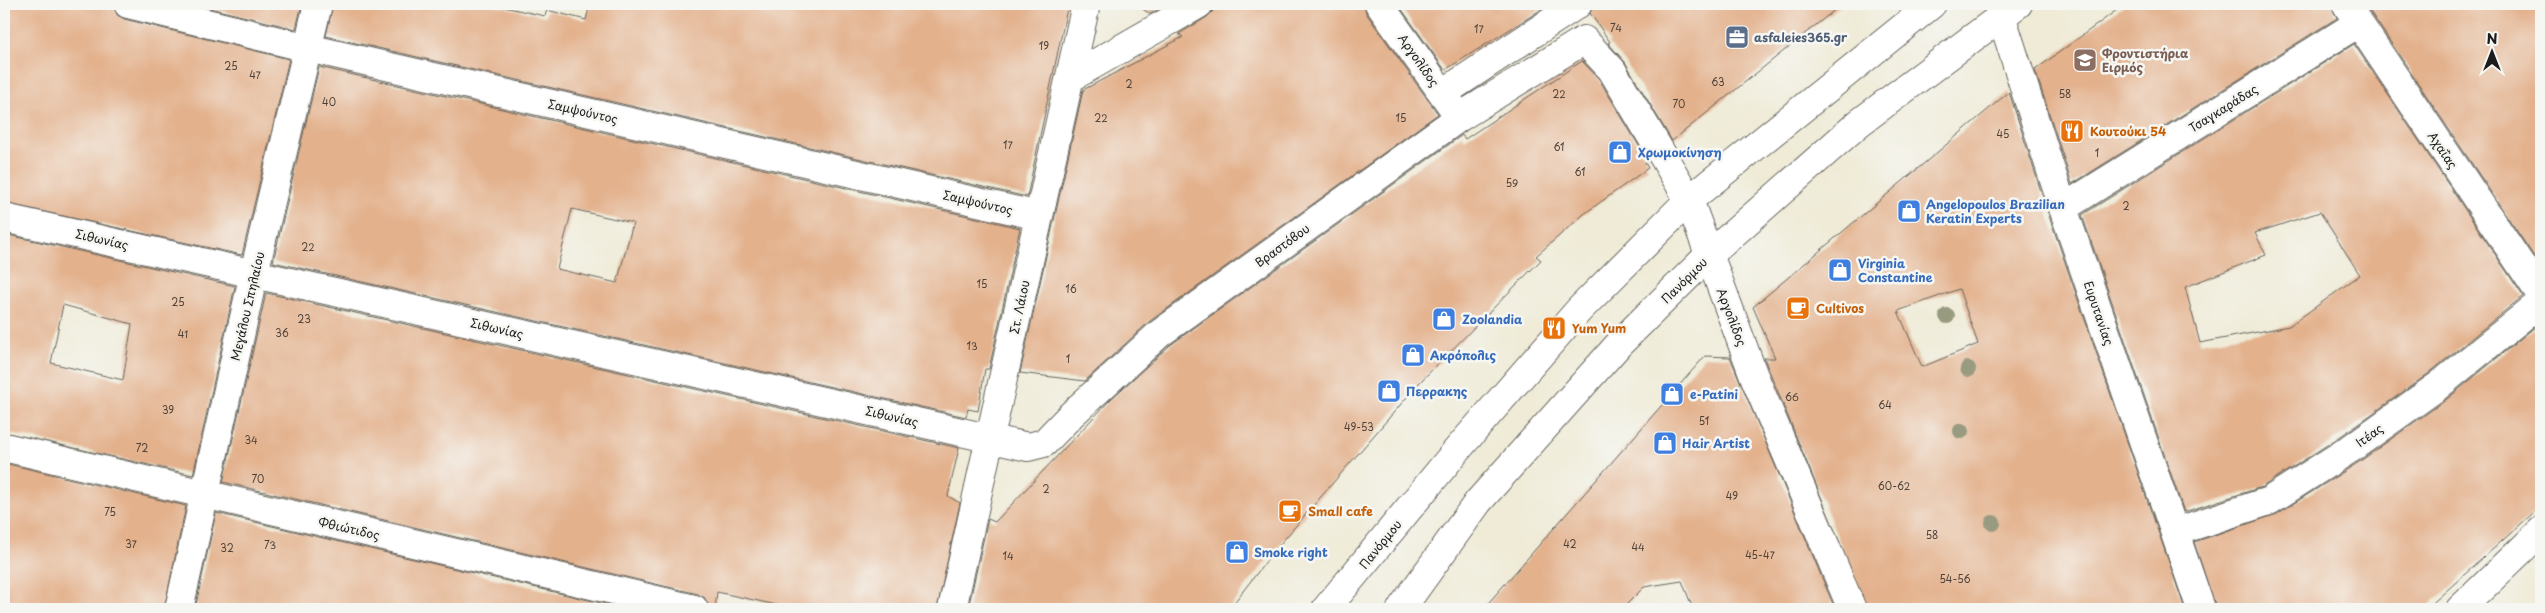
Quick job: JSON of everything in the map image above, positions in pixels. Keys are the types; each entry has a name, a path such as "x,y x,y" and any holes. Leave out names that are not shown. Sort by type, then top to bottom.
{"street":[{"name":"Σαμψούντος","path":"128,4 308,48 1039,216"},
{"name":"Μεγάλου Σπηλαίου","path":"179,609 254,274 318,4"},
{"name":"Στ. Λάιου","path":"952,609 1086,4"},
{"path":"1070,78 1199,4"},
{"name":"Αργολίδος","path":"1379,4 1460,117"},
{"path":"1443,93 1578,4"},
{"name":"Πανόρμου","path":"1326,609 1457,450 1579,310 1689,200 1932,4"},
{"name":"Πανόρμου","path":"1401,609 1478,502 1620,344 1708,255 1859,123 2009,10"},
{"name":"Ευρυτανίας","path":"2009,10 2063,208 2201,609"},
{"name":"Τσαγκαράδας","path":"2063,208 2351,14"},
{"name":"Αχαΐας","path":"2351,14 2541,295"},
{"name":"Αργολίδος","path":"1584,40 1612,70 1689,200 1754,376 1852,609"},
{"name":"Βραστόβου","path":"990,438 1028,447 1044,443 1071,415 1160,334 1460,117 1584,40"},
{"name":"Σιθωνίας","path":"4,218 990,438"},
{"name":"Ιτέας","path":"2176,532 2269,501 2350,448 2438,386 2541,302"},
{"name":"Φθιώτιδος","path":"4,446 694,609"},
{"path":"2460,609 2541,531"}],"building":[{"path":"4,4 113,4 117,15 124,19 289,59 242,255 4,203"},
{"path":"193,4 302,4 296,29"},
{"path":"333,4 490,4 545,16 547,10 586,20 590,4 1068,4 1027,197 326,36"},
{"path":"1135,4 1168,4 1150,14"},
{"path":"1215,4 1364,4 1366,13 1438,114 1150,321 1085,381 1020,373 1083,90 1183,37 1179,34 1207,17 1213,11"},
{"path":"1398,4 1550,4 1445,70"},
{"path":"1594,4 1842,4 1672,141 1625,62 1608,43 1610,42 1590,13"},
{"path":"2125,4 2331,4 2337,18 2072,184 2035,70"},
{"path":"2365,4 2541,4 2541,267"},
{"path":"2354,44 2523,296 2428,374 2341,436 2262,487 2184,512 2082,215","holes":["2320,212 2360,275 2289,326 2200,343 2185,287 2266,255 2255,233"]},
{"path":"1582,61 1599,79 1648,161 1645,163 1648,168 1584,214 1536,256 1541,260 1420,382 1275,550 1229,609 968,609 988,519 995,522 1110,400 1169,346 1462,135 1465,139"},
{"path":"319,67 1020,228 989,369 985,369 978,411 968,409 966,417 273,262","holes":["572,209 633,223 617,283 557,269"]},
{"path":"2009,92 2048,213 2185,609 1867,609 1764,358 1775,358 1753,307","holes":["1959,289 1978,344 1922,367 1898,311"]},
{"path":"4,234 235,286 193,475 4,432","holes":["63,305 132,324 123,380 51,363"]},
{"path":"266,293 959,448 948,496 960,503 937,609 795,609 717,592 715,609 709,609 705,598 698,594 223,482"},
{"path":"2541,322 2541,506 2426,609 2216,609 2194,542 2277,514 2359,462 2447,399"},
{"path":"1705,356 1730,357 1835,609 1693,609 1682,581 1644,587 1622,609 1483,609"},
{"path":"4,463 186,506 164,609 4,609"},
{"path":"216,513 627,609 195,609"}],"place":[{"name":"asfaleies365.gr","path":"1737,37"},
{"name":"Φροντιστήρια Ειρμός","path":"2085,60"},
{"name":"Κουτούκι 54","path":"2072,131"},
{"name":"Χρωμοκίνηση","path":"1620,152"},
{"name":"Angelopoulos Brazilian Keratin Experts","path":"1909,211"},
{"name":"Virginia Constantine","path":"1840,270"},
{"name":"Cultivos","path":"1798,308"},
{"name":"Zoolandia","path":"1444,319"},
{"name":"Yum Yum","path":"1554,328"},
{"name":"Ακρόπολις","path":"1413,355"},
{"name":"Περρακης","path":"1389,391"},
{"name":"e-Patini","path":"1672,394"},
{"name":"Hair Artist","path":"1665,443"},
{"name":"Small cafe","path":"1290,511"},
{"name":"Smoke right","path":"1237,552"}]}
